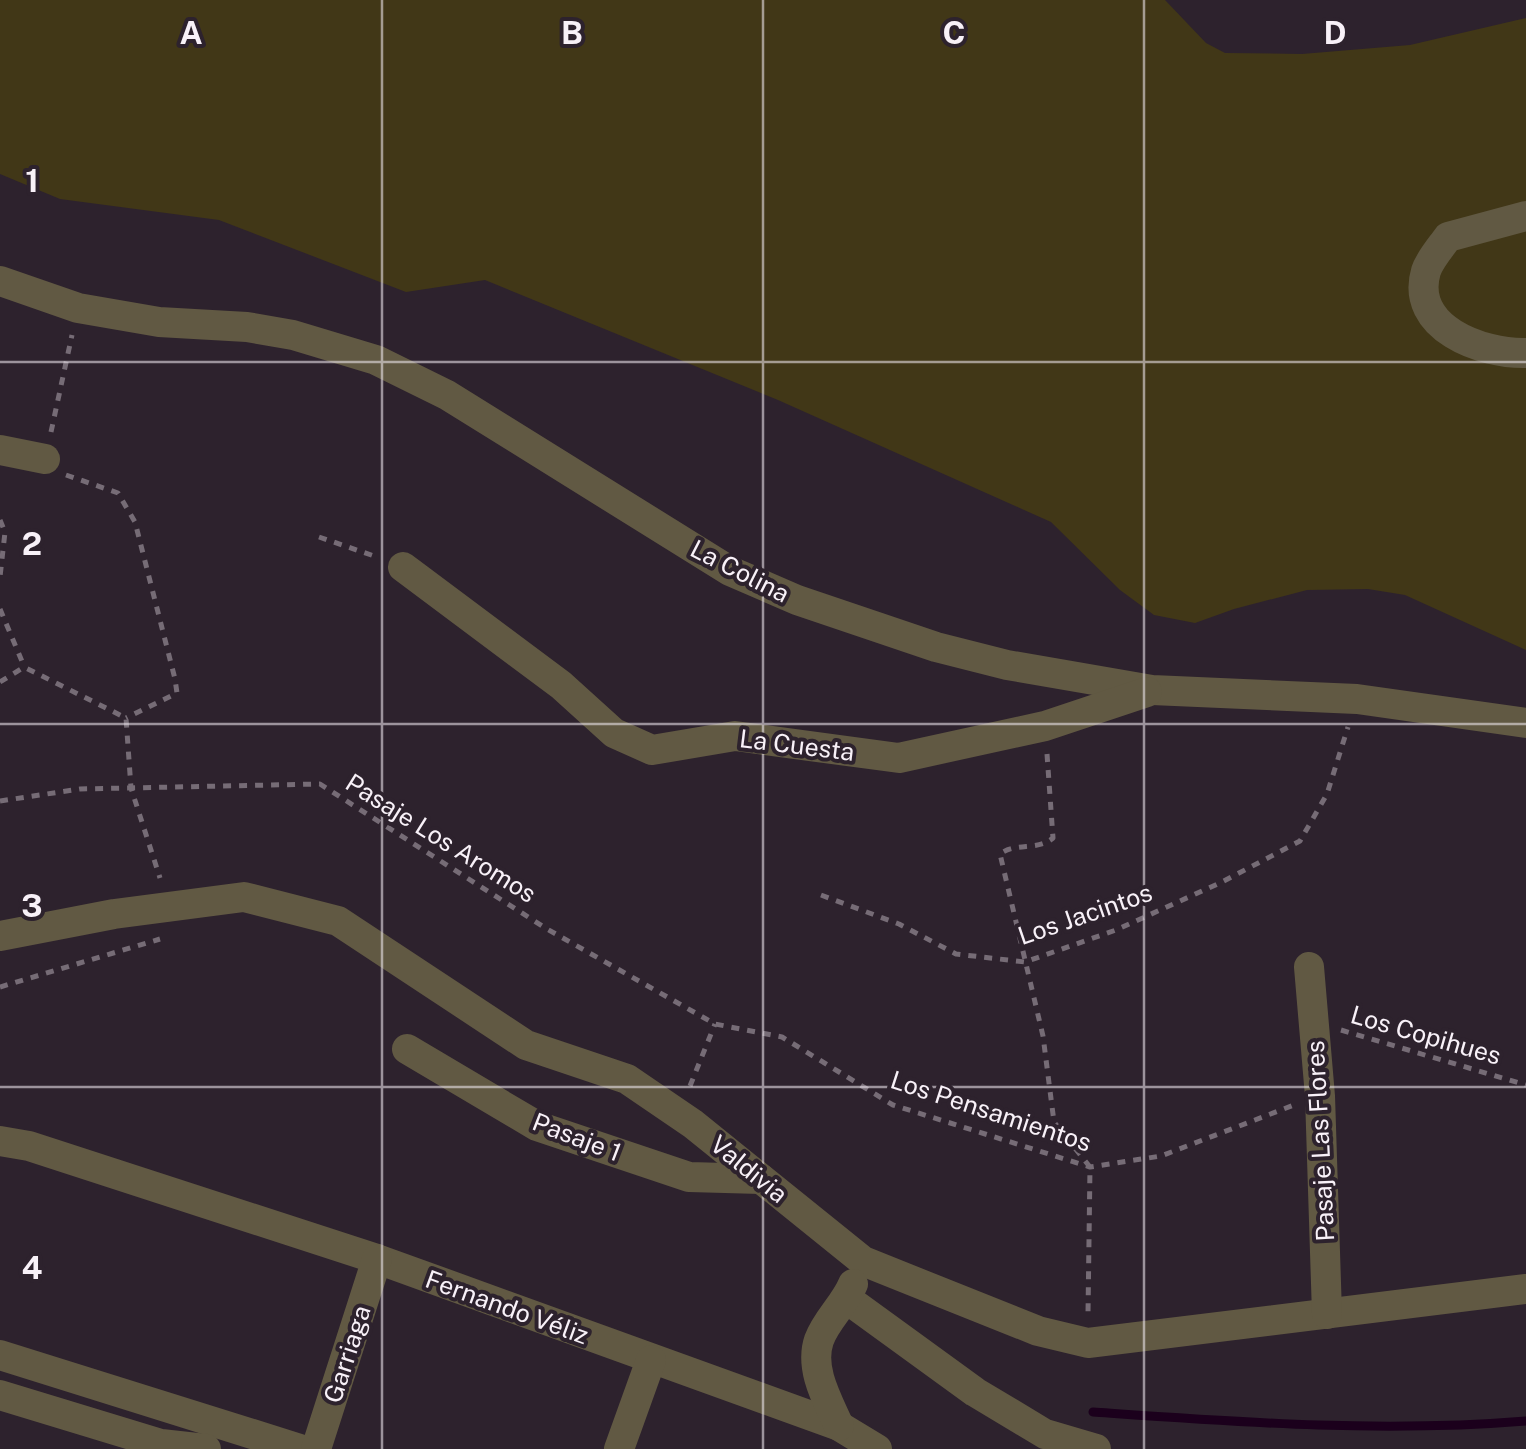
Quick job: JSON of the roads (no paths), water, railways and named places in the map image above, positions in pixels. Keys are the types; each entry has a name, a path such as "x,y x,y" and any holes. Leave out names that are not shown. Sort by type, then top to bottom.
{"street":[{"path":"1526,216 1448,237 1426,269 1424,296 1435,320 1468,344 1506,353 1526,352"},
{"name":"La Colina","path":"0,282 78,308 159,322 247,327 338,346 412,376 730,571 797,600 901,636 1007,666 1152,690 1357,699 1526,723"},
{"path":"0,450 46,460"},
{"name":"La Cuesta","path":"403,567 561,685 614,733 652,750 734,736 899,758 1045,726 1152,690"},
{"name":"Valdivia","path":"0,936 169,921 244,897 338,921 526,1045 627,1079 679,1114 862,1261 1038,1331 1088,1343 1526,1288"},
{"name":"Pasaje Las Flores","path":"1309,967 1320,1096 1327,1314"},
{"name":"Pasaje 1","path":"407,1049 538,1126 689,1177 761,1179"},
{"name":"Fernando Véliz","path":"0,1141 29,1146 377,1259 839,1426"},
{"name":"Garriaga","path":"316,1449 377,1259"},
{"path":"862,1261 847,1299 819,1340 818,1374 839,1426 877,1449"},
{"path":"847,1299 974,1392 1045,1434 1096,1449"},
{"path":"0,1355 290,1446"},
{"path":"619,1449 651,1360"},
{"path":"0,1395 136,1437 206,1449"},
{"path":"228,1449 290,1446"}],"waterway":[{"path":"1093,1412 1363,1426 1526,1421"}]}
